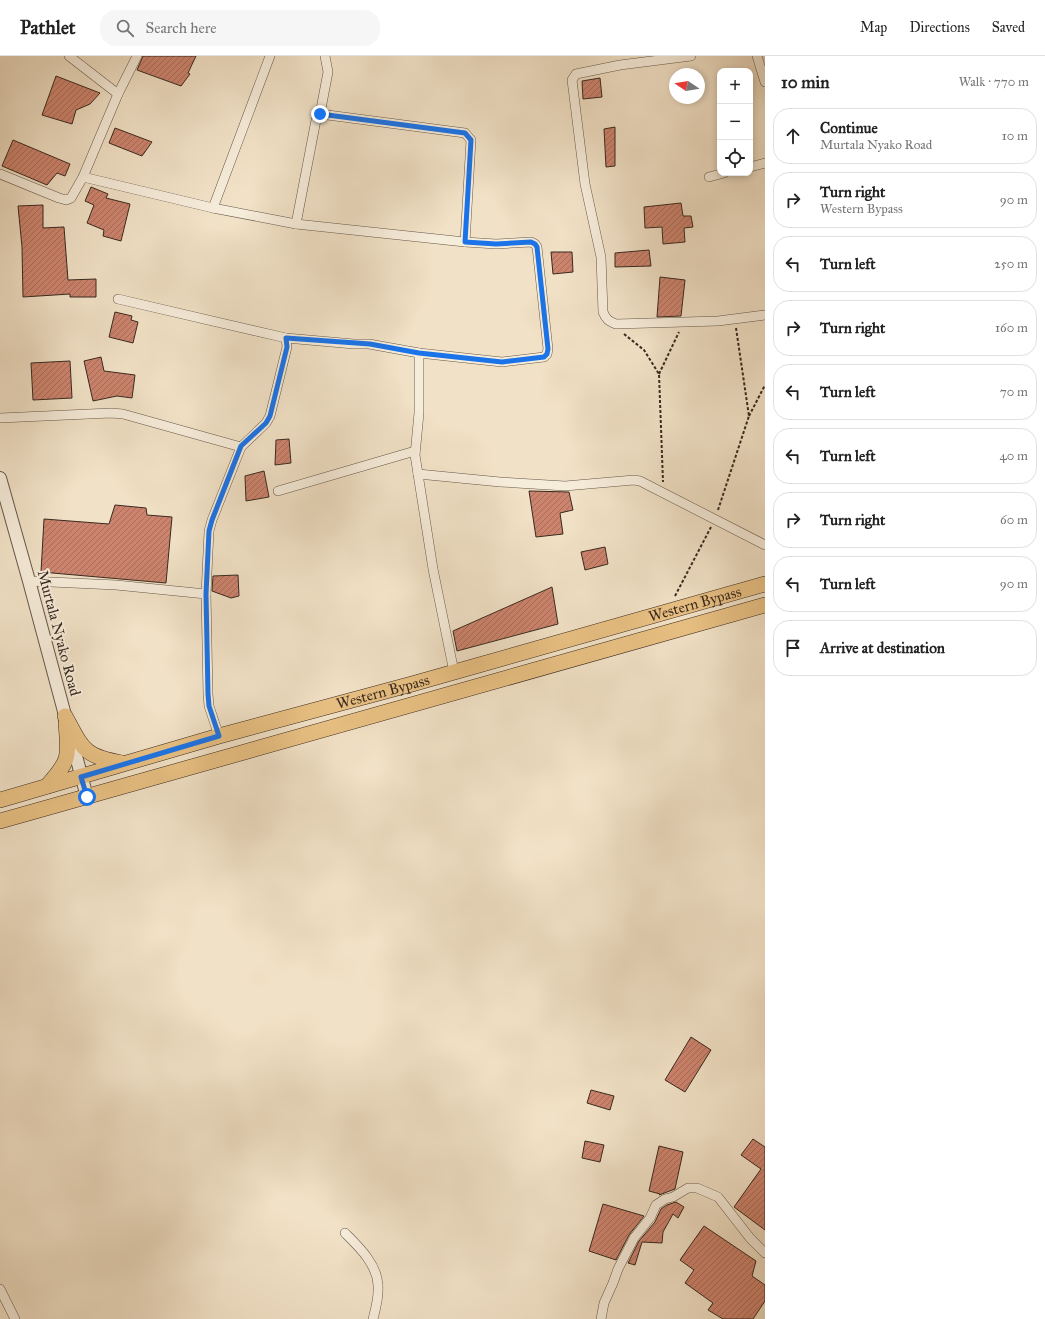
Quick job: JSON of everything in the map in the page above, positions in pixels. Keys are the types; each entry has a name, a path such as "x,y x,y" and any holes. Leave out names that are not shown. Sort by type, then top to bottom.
{"main road":[{"name":"Western Bypass","path":"0,800 219,736 454,672 765,584"},
{"name":"Western Bypass","path":"0,821 765,605"},
{"path":"65,716 85,750 98,758 124,764"},
{"path":"47,786 61,770 68,755 65,716"}],"street":[{"path":"69,56 118,94"},
{"path":"0,174 60,198 66,200 71,198 83,177 118,94 138,56"},
{"path":"213,208 270,56"},
{"path":"296,224 316,120 320,114 328,72 325,56"},
{"path":"691,56 620,61 576,74 574,76 572,83 585,184 601,257 603,312 610,322 616,324 718,321 765,315"},
{"path":"756,56 765,82"},
{"path":"320,114 465,133 471,140 465,242"},
{"path":"753,166 765,163"},
{"path":"709,177 717,175"},
{"path":"83,177 213,208 296,224 465,242 496,244 531,242 537,247 548,349 547,354 544,357 502,362 419,353 370,344 286,338 118,299"},
{"path":"219,736 209,706 208,694 206,594 210,526 241,446 266,423 270,416 287,347 286,338"},
{"path":"419,353 419,413 415,451 434,569 454,672"},
{"path":"0,418 111,413 123,414 241,446"},
{"path":"278,492 415,451"},
{"path":"418,474 500,482 565,486 634,480 648,484 765,545"},
{"name":"Murtala Nyako Road","path":"0,478 87,797"},
{"path":"29,581 116,585 206,594"},
{"path":"601,1319 604,1303 618,1269 634,1238 650,1218 656,1205 688,1188 697,1188 718,1197 750,1238 765,1253"},
{"path":"345,1234 358,1246 372,1264 378,1284 377,1303 373,1319"},
{"path":"0,1289 15,1319"}],"path":[{"path":"735,319 749,416"},
{"path":"610,322 644,350 659,374"},
{"path":"663,492 659,374 684,322"},
{"path":"668,611 715,519 749,416 765,385"}],"building":[{"path":"143,56 196,56 188,73 190,74 181,86 137,70"},
{"path":"56,76 100,93 90,104 76,110 72,124 42,115"},
{"path":"600,78 602,97 583,99 582,81"},
{"path":"615,127 615,166 606,167 604,129"},
{"path":"115,128 152,142 142,156 109,143"},
{"path":"13,140 70,164 65,176 57,173 47,185 2,166"},
{"path":"91,187 108,194 106,198 130,204 121,241 103,236 104,230 87,223 94,205 85,201"},
{"path":"681,203 683,216 691,216 693,227 684,228 685,242 663,244 662,227 645,228 644,207"},
{"path":"43,205 43,228 64,227 68,280 96,279 96,297 70,297 70,294 23,297 22,247 18,206"},
{"path":"649,250 651,266 615,267 615,253"},
{"path":"551,252 572,252 573,272 553,274"},
{"path":"660,277 685,280 681,316 657,317"},
{"path":"115,312 132,316 131,320 138,322 133,343 109,337"},
{"path":"101,357 104,371 135,375 132,398 117,396 93,401 84,361"},
{"path":"70,361 72,398 33,400 31,363"},
{"path":"289,439 291,463 275,465 276,440"},
{"path":"264,471 269,497 246,501 245,476"},
{"path":"529,491 569,492 573,510 560,513 563,534 536,537"},
{"path":"115,505 146,508 147,515 172,517 166,583 41,572 44,519 109,524"},
{"path":"605,547 608,564 585,570 581,552"},
{"path":"238,575 239,596 231,598 212,591 213,576"},
{"path":"552,587 558,624 457,651 453,631"},
{"path":"691,1037 711,1050 685,1092 665,1080"},
{"path":"591,1090 614,1096 610,1110 587,1103"},
{"path":"753,1139 765,1147 765,1230 734,1207 761,1169 741,1155"},
{"path":"585,1141 604,1145 600,1162 582,1158"},
{"path":"659,1146 683,1152 675,1189 659,1195 660,1194 649,1191"},
{"path":"676,1202 684,1207 678,1218 673,1214 663,1232 662,1243 642,1242 635,1265 628,1263 639,1241 655,1222 661,1209"},
{"path":"603,1204 644,1216 629,1235 616,1260 589,1251"},
{"path":"704,1226 756,1261 752,1276 765,1285 765,1301 753,1319 723,1319 708,1310 713,1303 685,1283 694,1270 680,1260"}],"route":[{"path":"87,797 81,777 219,736 208,701 206,594 209,531 241,446 266,423 270,416 287,347 286,338 370,344 419,353 502,362 544,357 547,354 548,349 537,247 535,244 531,242 496,244 465,242 471,140 469,137 465,133 320,114"}]}
